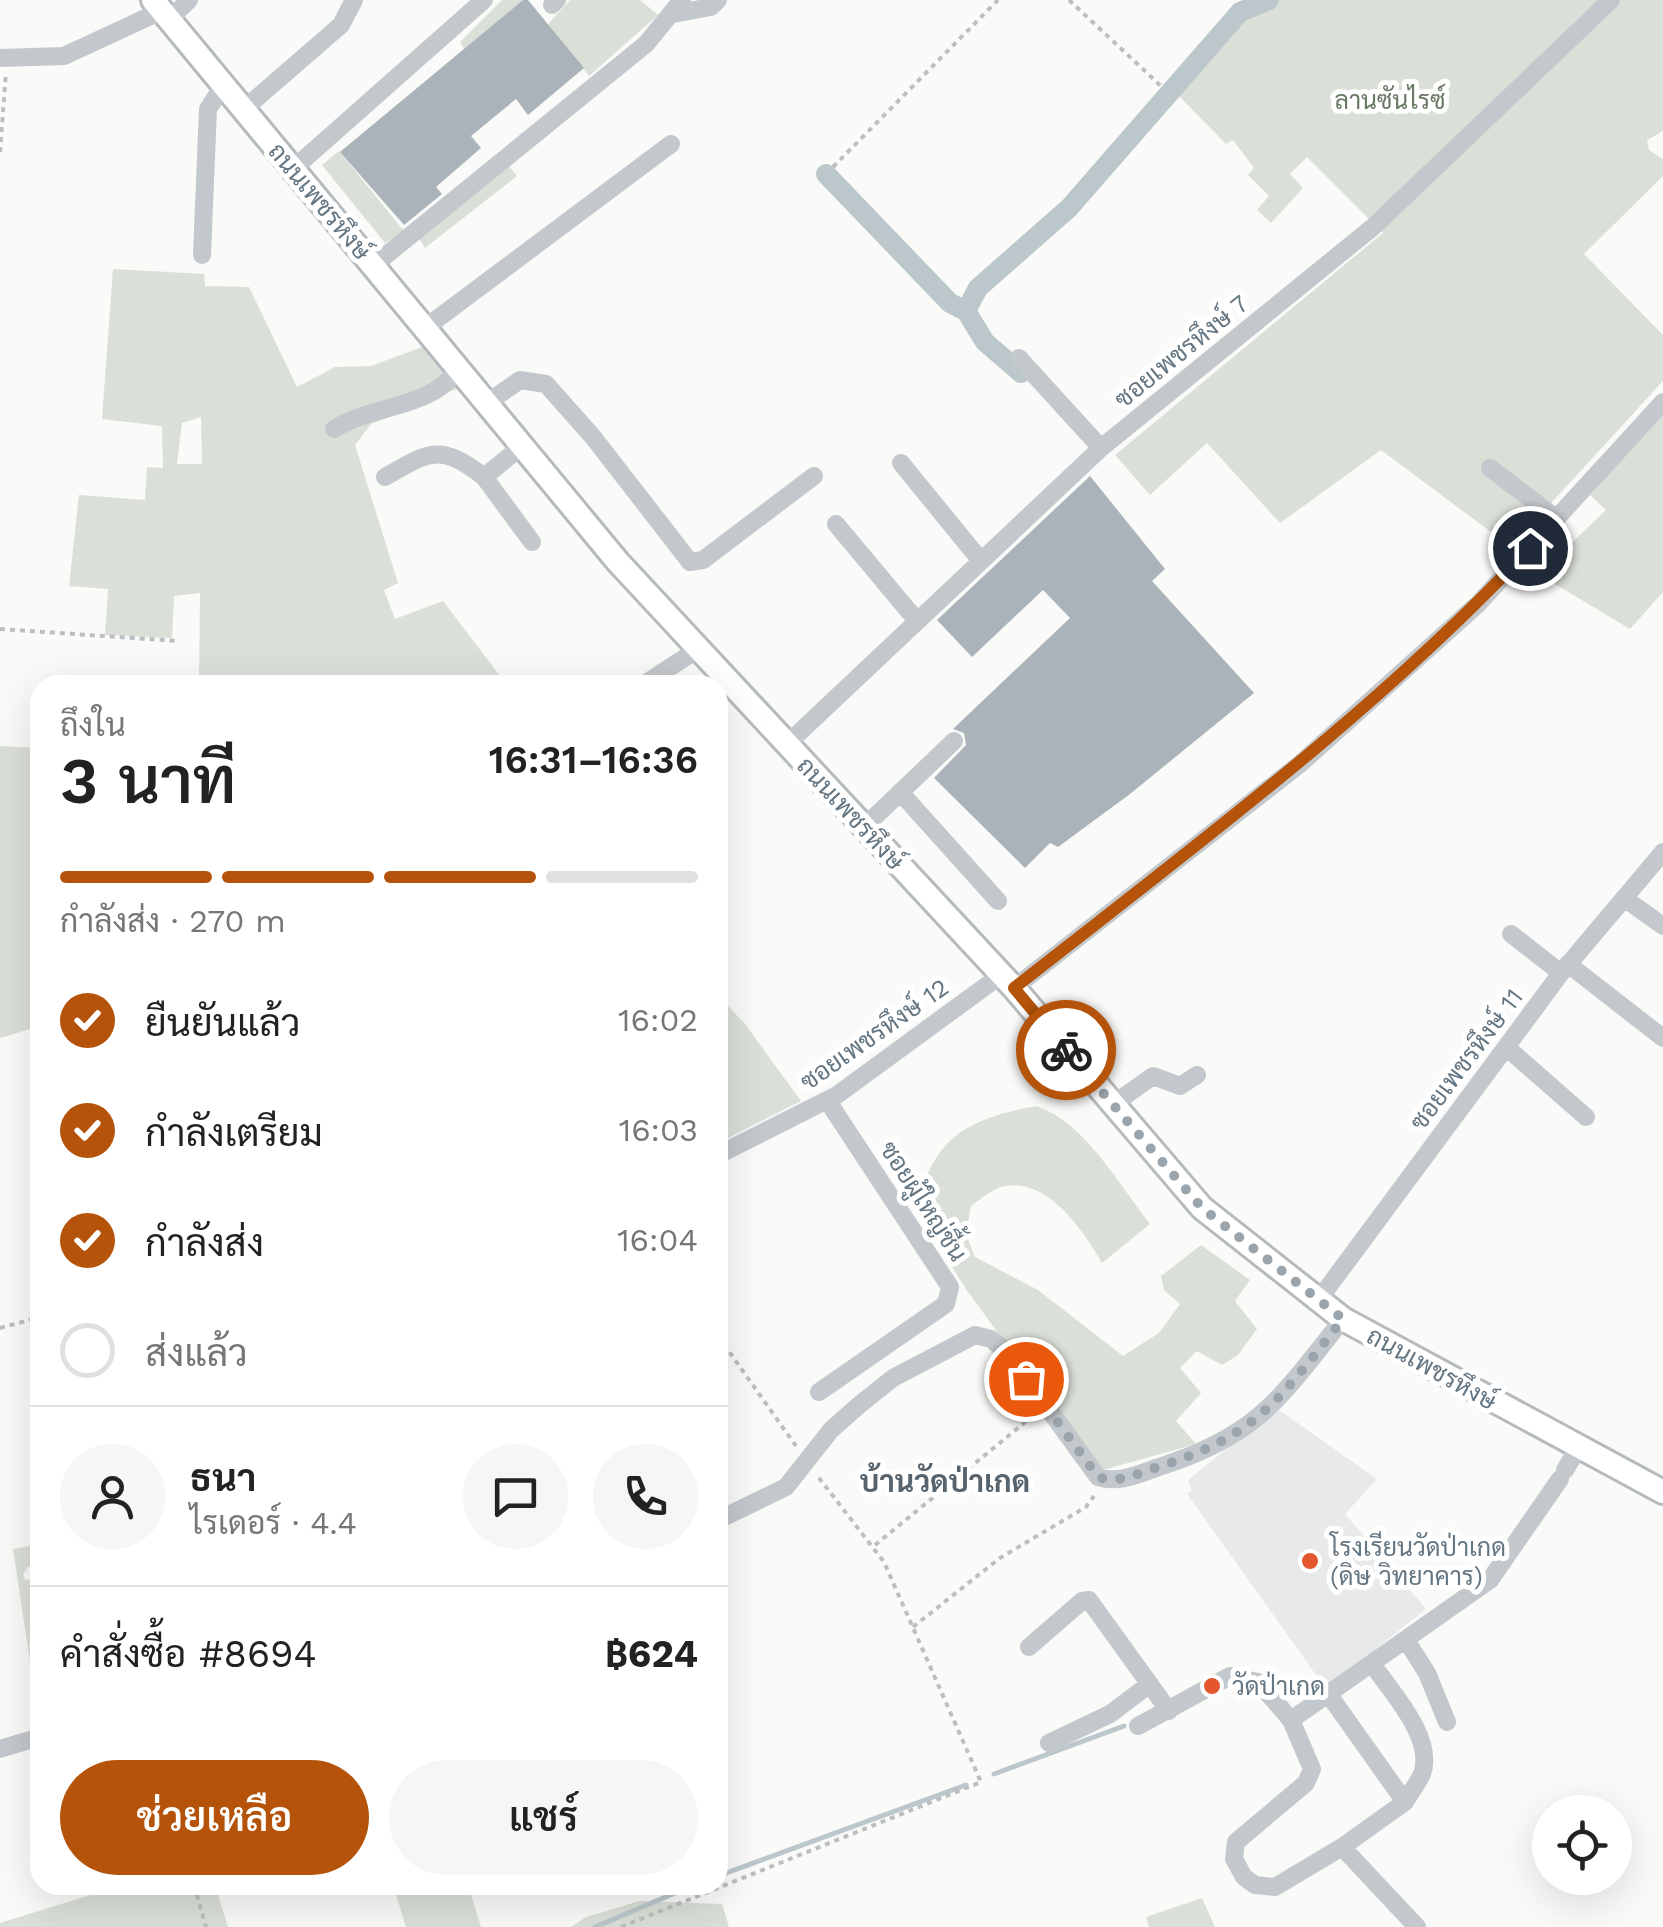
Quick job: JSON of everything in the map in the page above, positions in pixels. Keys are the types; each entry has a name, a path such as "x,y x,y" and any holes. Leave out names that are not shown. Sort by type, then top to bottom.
{"main road":[{"name":"ถนนเพชรหึงษ์","path":"161,10 522,446 722,675"},
{"name":"ถนนเพชรหึงษ์","path":"728,682 1008,981 1202,1208 1343,1319 1577,1450 1663,1492"}],"street":[{"path":"4,58 64,56 189,0"},
{"path":"244,110 341,25 354,0"},
{"path":"293,169 484,0"},
{"path":"374,265 646,44 678,7 710,7 718,0"},
{"name":"ซอยเพชรหึงษ์ 7","path":"786,745 1101,448 1373,227 1611,0"},
{"path":"202,255 208,109 223,86"},
{"path":"425,328 671,144"},
{"path":"1019,358 1101,448"},
{"path":"334,430 360,414 434,392 458,368"},
{"path":"487,403 520,380 546,384 594,437 690,562 703,560 814,476"},
{"name":"ซอยเพชรหึงษ์ 12","path":"728,1151 826,1100 1008,981 1300,764 1478,604 1663,402"},
{"path":"484,477 522,446"},
{"path":"385,477 427,453 442,452 484,477 532,542"},
{"path":"900,463 981,561"},
{"path":"1490,468 1557,520"},
{"path":"836,524 917,622"},
{"path":"658,675 698,649"},
{"path":"864,827 954,740"},
{"path":"900,792 998,901"},
{"name":"ซอยเพชรหึงษ์ 11","path":"1317,1302 1565,969 1663,852"},
{"path":"1624,898 1663,926"},
{"path":"1510,934 1663,1038"},
{"path":"1506,1047 1586,1117"},
{"path":"1112,1105 1153,1076 1180,1086 1197,1075"},
{"name":"ซอยผู้ใหญ่ชื้น","path":"819,1392 946,1304 950,1288 826,1100"},
{"path":"728,1515 786,1488 831,1430 882,1387 975,1335 991,1339 1007,1352 1090,1468 1106,1480 1118,1480 1222,1445 1273,1406 1343,1319"},
{"path":"1291,1720 1490,1580 1577,1450"},
{"path":"1029,1647 1082,1601 1089,1600 1168,1711"},
{"path":"1406,1640 1427,1672 1447,1722"},
{"path":"1138,1726 1230,1676 1245,1676 1258,1682 1291,1720 1312,1761 1311,1776 1236,1842 1234,1859 1244,1877 1256,1885 1275,1886 1342,1848 1405,1802 1423,1772 1424,1756 1406,1715 1374,1665"},
{"path":"1049,1744 1110,1714 1150,1684"},
{"path":"1329,1695 1405,1802"},
{"path":"0,1749 30,1741"},
{"path":"1342,1848 1418,1927"}],"path":[{"path":"833,167 998,0"},
{"path":"1069,0 1162,87"},
{"path":"0,152 4,58"},
{"path":"0,629 178,642"},
{"path":"0,1328 30,1320"},
{"path":"728,1350 808,1464 874,1545 981,1782 728,1884"},
{"path":"874,1545 1046,1406"},
{"path":"913,1627 1000,1558 1086,1507 1106,1480"},
{"path":"197,1895 206,1927"},
{"path":"622,1927 701,1895"}],"shaded area":[{"name":"โรงเรียนวัดป่าเกด (ดิษ วิทยาคาร)","path":"1276,1408 1377,1479 1345,1514 1426,1609 1326,1689 1187,1494 1192,1491 1188,1480"}],"green space":[{"path":"502,0 523,0 464,49 460,42"},
{"path":"570,0 640,0 658,15 589,76 548,24"},
{"name":"ลานซันไรซ์","path":"1279,0 1663,0 1663,131 1647,140 1649,150 1663,159 1663,176 1584,254 1663,335 1663,381 1511,547 1381,450 1280,523 1207,443 1150,495 1115,455 1383,233 1307,157 1290,174 1303,188 1271,223 1257,210 1269,196 1248,175 1254,168 1233,140 1226,144 1176,93 1240,20"},
{"path":"339,151 404,231 385,243 322,165"},
{"path":"505,161 517,176 425,248 418,236"},
{"path":"113,269 204,274 205,286 249,287 297,387 335,367 371,366 422,347 459,388 371,424 355,445 398,583 384,590 395,619 443,601 499,675 199,675 200,593 174,596 172,638 105,635 108,589 69,586 79,495 145,500 147,467 163,468 162,426 102,419","holes":["201,417 202,464 177,464 182,423"]},
{"path":"1663,410 1663,592 1630,629 1545,578 1533,585 1514,573 1540,547 1557,557 1606,510 1590,495"},
{"path":"0,746 30,748 30,1029 0,1038"},
{"path":"728,1006 745,1024 801,1101 728,1138"},
{"path":"1036,1106 1070,1125 1085,1140 1150,1224 1102,1263 1073,1221 1046,1196 1015,1185 998,1188 971,1206 966,1234 975,1257 1038,1290 1123,1356 1159,1333 1180,1304 1164,1290 1161,1276 1201,1245 1250,1280 1235,1301 1257,1329 1238,1355 1222,1365 1197,1351 1180,1368 1201,1393 1176,1421 1196,1444 1103,1470 1093,1462 968,1292 916,1211 932,1166 955,1136 989,1118"},
{"path":"30,1546 30,1566 23,1575 25,1580 30,1580 30,1661 13,1549"},
{"path":"91,1895 218,1895 228,1927 0,1927 0,1923"},
{"path":"396,1895 471,1895 481,1927 406,1927"},
{"path":"1202,1898 1215,1927 1149,1927 1146,1917"},
{"path":"640,1901 722,1904 729,1927 571,1927 586,1917"}],"building":[{"path":"523,0 528,0 584,68 528,115 516,99 471,136 481,148 436,187 442,194 404,225 340,152"},
{"path":"1090,476 1165,569 1152,581 1254,693 1130,794 1058,847 1050,843 1025,868 934,778 966,745 964,733 953,729 1070,618 1043,590 972,657 937,620"}],"waterway":[{"path":"1021,373 985,342 966,311 978,288 1069,208 1240,12 1269,0"},
{"path":"826,174 950,303 966,311"},
{"path":"994,1774 1124,1726"},
{"path":"728,1872 966,1785"},
{"path":"595,1927 670,1895"}],"way so far":[{"path":"1026,1379 1098,1477 1118,1480 1222,1445 1239,1433 1273,1406 1343,1319 1245,1246 1202,1208 1166,1171 1066,1050"}],"place":[{"name":"โรงเรียนวัดป่าเกด (ดิษ วิทยาคาร)","path":"1310,1561"},
{"name":"วัดป่าเกด","path":"1212,1686"}],"district":[{"name":"บ้านวัดป่าเกด","path":"945,1482"}],"route":[{"path":"1066,1050 1014,988 1300,764 1478,604 1530,548"}]}
